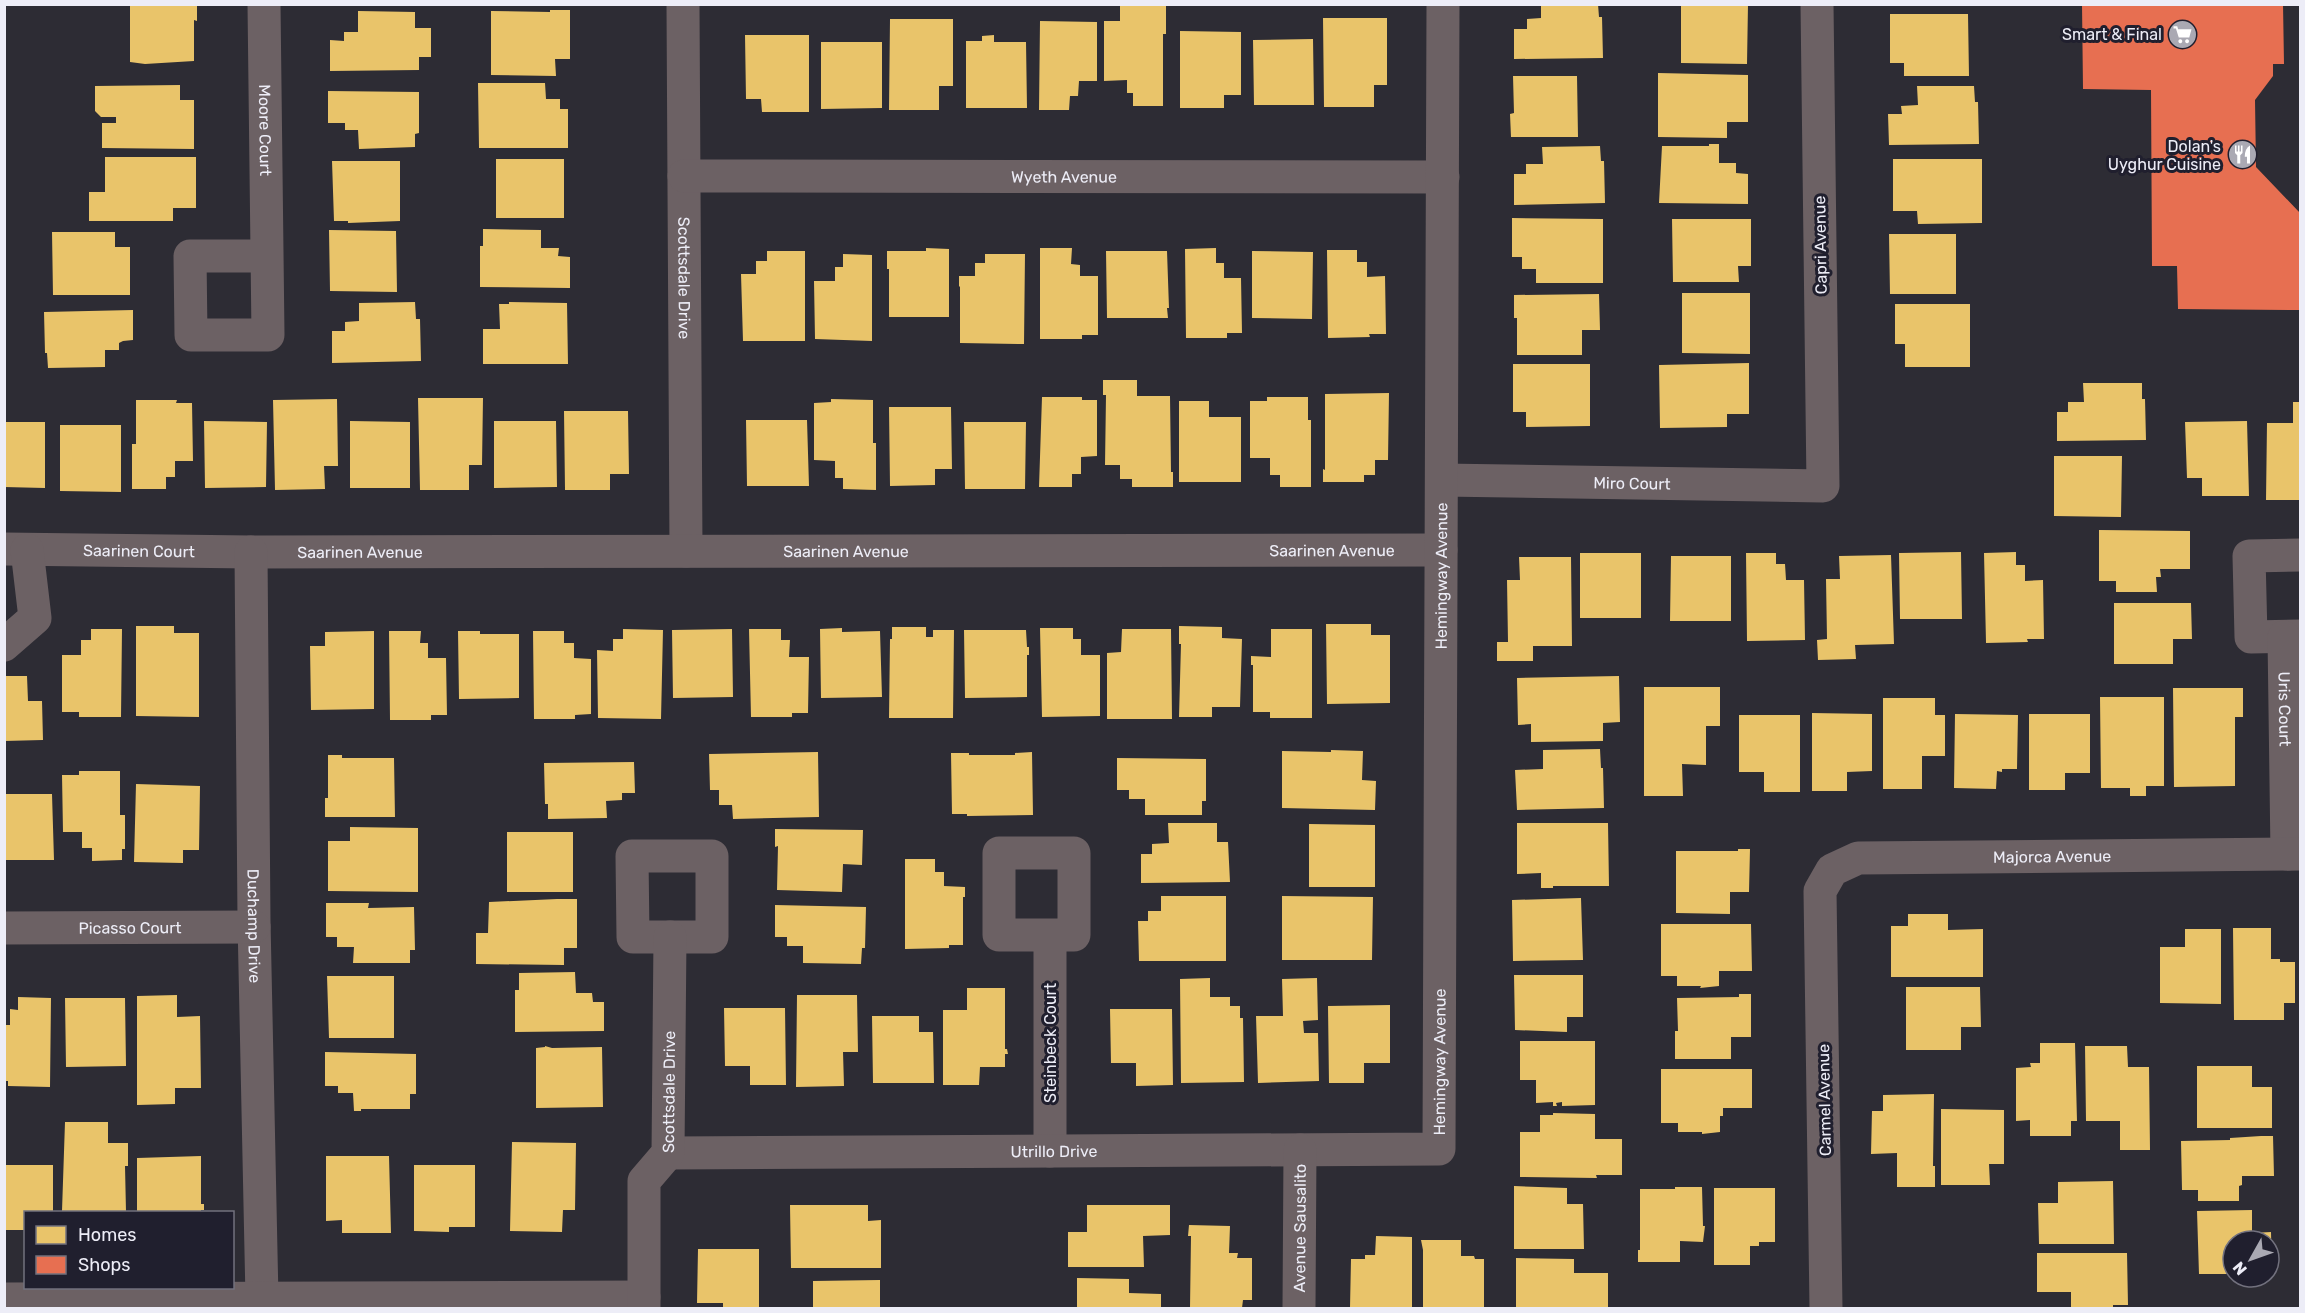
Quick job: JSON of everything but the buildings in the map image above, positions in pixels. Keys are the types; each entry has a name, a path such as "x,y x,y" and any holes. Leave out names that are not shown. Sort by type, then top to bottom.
{"street":[{"name":"Moore Court","path":"264,4 267,256"},
{"name":"Scottsdale Drive","path":"683,4 686,551"},
{"name":"Hemingway Avenue","path":"1439,1149 1443,4"},
{"name":"Capri Avenue","path":"1817,4 1823,486"},
{"name":"Wyeth Avenue","path":"684,176 1443,177"},
{"name":"Miro Court","path":"1442,480 1823,486"},
{"name":"Saarinen Court","path":"4,645 35,618 16,549 251,552"},
{"name":"Saarinen Avenue","path":"251,552 1441,550"},
{"name":"Duchamp Drive","path":"251,552 254,927 262,1299"},
{"name":"Uris Court","path":"2294,854 2292,637 2251,637 2249,556 2301,555"},
{"name":"Majorca Avenue","path":"1820,891 1832,870 1858,858 2294,854"},
{"name":"Carmel Avenue","path":"1820,891 1826,1308"},
{"name":"Picasso Court","path":"4,928 254,927"},
{"name":"Steinbeck Court","path":"1050,935 1050,1151"},
{"name":"Scottsdale Drive","path":"644,1303 644,1181 668,1153 670,937"},
{"name":"Utrillo Drive","path":"668,1153 1439,1149"},
{"name":"Avenue Sausalito","path":"1299,1308 1300,1150"},
{"path":"4,1299 644,1303"}],"place":[{"name":"Smart & Final","path":"2183,34"},
{"name":"Dolan's Uyghur Cuisine","path":"2242,155"}]}
